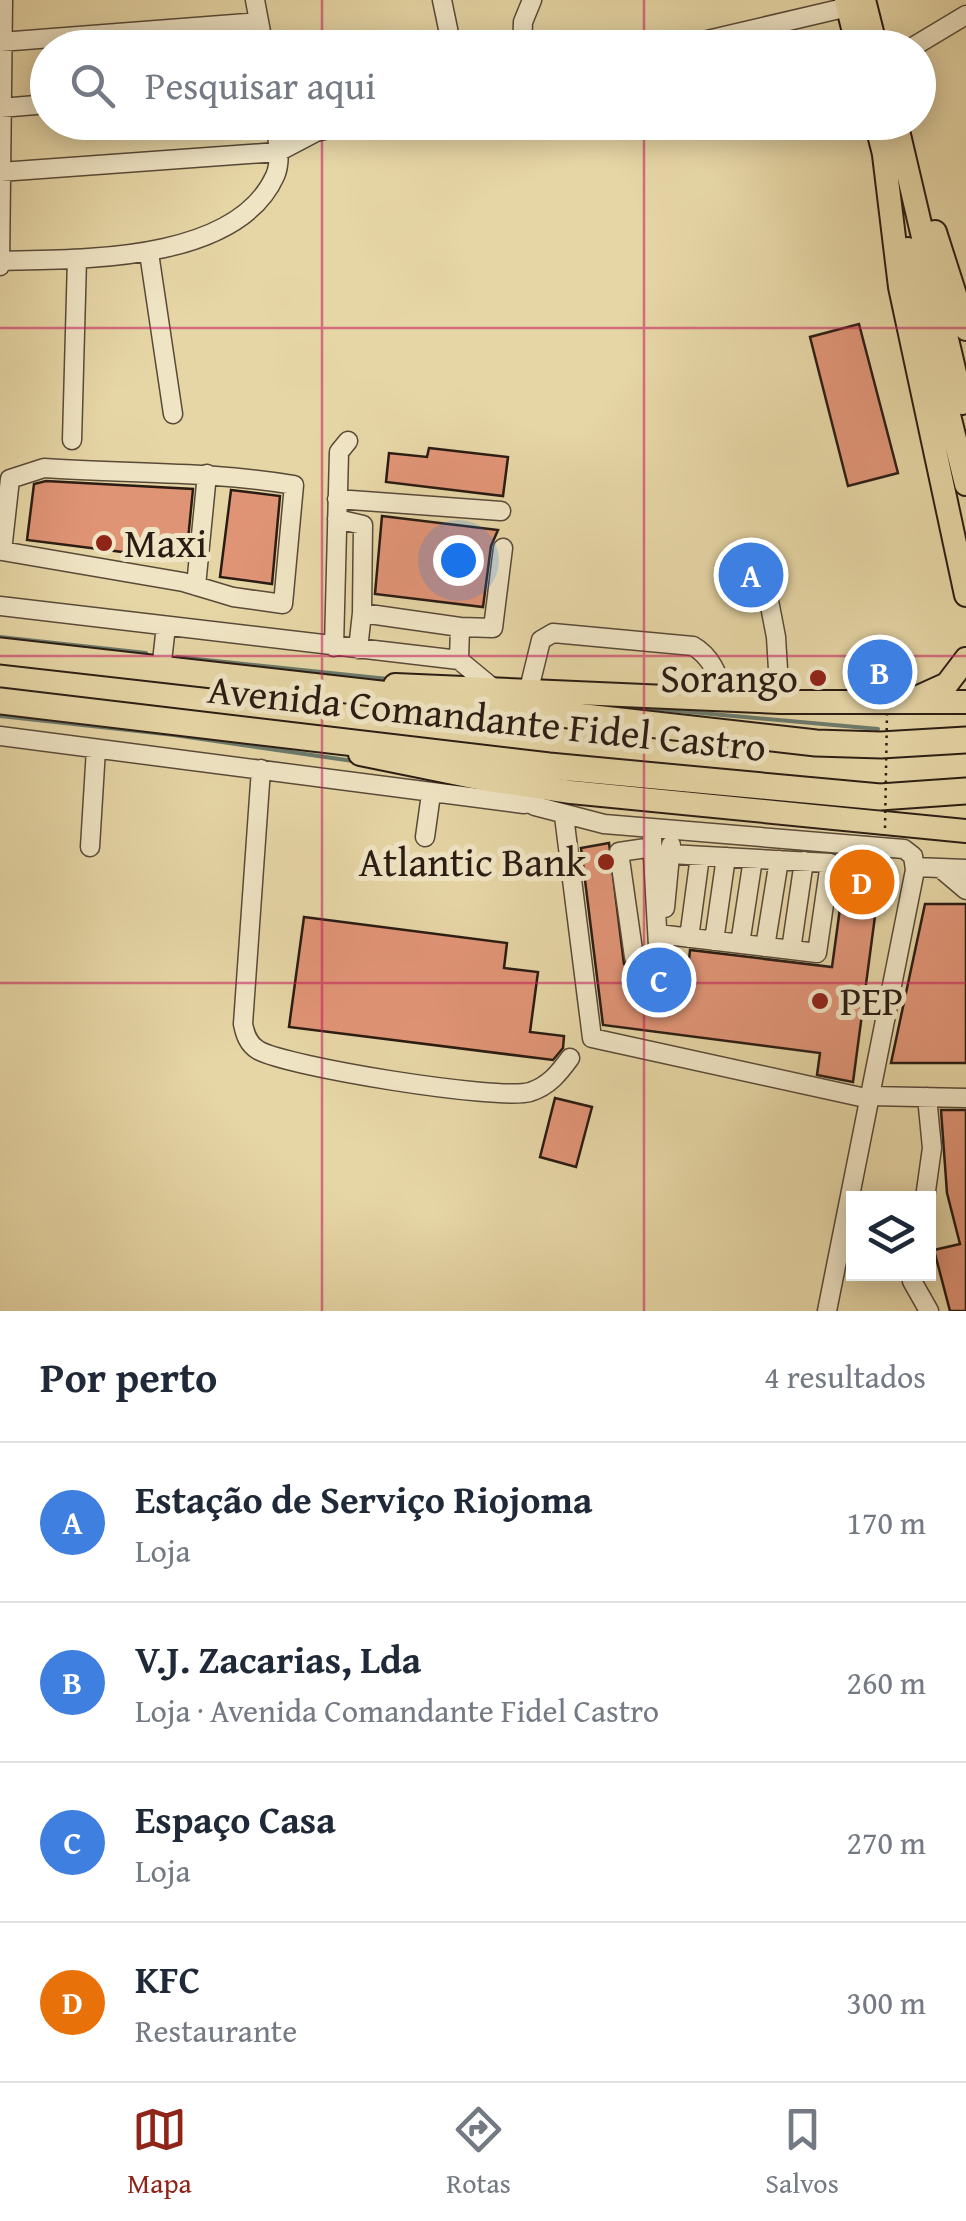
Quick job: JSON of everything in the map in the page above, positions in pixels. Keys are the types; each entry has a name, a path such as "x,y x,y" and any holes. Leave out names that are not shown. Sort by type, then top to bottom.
{"highway":[{"name":"Avenida Comandante Fidel Castro","path":"0,650 816,742 881,745 966,740"},
{"name":"Avenida Comandante Fidel Castro","path":"0,702 549,766 880,796 966,791"}],"main road":[{"path":"852,2 856,30"},
{"path":"852,2 867,30"},
{"path":"886,140 928,209 966,328"},
{"path":"894,140 900,286 966,596"},
{"path":"893,152 966,421"},
{"path":"893,152 966,484"},
{"path":"856,704 934,693 958,673 966,659"},
{"path":"223,678 780,702 966,702"},
{"path":"220,728 488,780 665,802 796,826 893,825 966,831"},
{"path":"893,825 966,817"}],"street":[{"path":"4,0 0,262 149,253 224,225 246,211 277,173 277,140"},
{"path":"255,0 261,30"},
{"path":"442,0 448,30"},
{"path":"523,30 532,0"},
{"path":"742,30 852,2"},
{"path":"936,33 966,15"},
{"path":"156,30 259,22"},
{"path":"1,42 30,40"},
{"path":"1,108 30,106"},
{"path":"1,172 278,152 301,140"},
{"path":"149,253 173,414"},
{"path":"72,440 77,258"},
{"path":"334,647 338,452 348,441"},
{"path":"44,468 149,476 208,474 294,485 284,604 2,551 10,479 24,471 44,468"},
{"path":"196,586 208,474"},
{"path":"338,500 501,510"},
{"path":"337,519 363,525 358,648"},
{"path":"362,613 493,628 503,548"},
{"path":"764,575 776,637 780,702"},
{"path":"256,637 261,601"},
{"path":"0,606 460,660 494,688"},
{"path":"161,670 166,626"},
{"path":"460,627 460,660"},
{"path":"529,690 541,640 553,633 693,646 711,662 726,700"},
{"path":"0,736 534,806"},
{"path":"90,847 96,749"},
{"path":"260,769 243,1024 247,1040 257,1049 291,1060 502,1096 530,1092 548,1083 570,1058"},
{"path":"488,780 534,806 662,838 700,856 830,863 816,953 660,934"},
{"path":"425,837 432,794"},
{"path":"665,802 662,838 659,964 634,957 619,852 662,838 796,826 904,848 913,856 915,868 826,1311"},
{"path":"564,816 592,1038 870,1098 966,1098"},
{"path":"689,938 700,856"},
{"path":"714,941 726,858"},
{"path":"740,944 753,859"},
{"path":"766,947 778,860"},
{"path":"791,950 804,862"},
{"path":"915,868 966,869"},
{"path":"940,868 966,890"},
{"path":"925,1191 932,1148 927,1097"},
{"path":"912,1281 928,1311"}],"path":[{"path":"887,714 893,825"}],"building":[{"path":"859,324 898,473 848,486 810,337"},
{"path":"429,448 508,457 503,496 386,482 389,453 427,457"},
{"path":"46,481 193,489 186,560 27,540 34,484"},
{"path":"231,490 280,496 272,584 220,577"},
{"path":"382,516 498,530 491,546 483,607 375,594"},
{"path":"609,843 624,964 634,972 687,980 690,950 832,967 846,864 881,871 853,1082 817,1075 820,1053 603,1025 581,848"},
{"path":"925,904 966,904 966,1063 891,1063"},
{"path":"304,917 507,943 504,968 538,972 530,1032 564,1036 563,1048 553,1060 289,1027"},
{"path":"555,1098 592,1107 576,1167 540,1157"},
{"path":"941,1110 966,1110 966,1311 950,1311 936,1258 936,1250 960,1244 947,1193"}],"waterway":[{"path":"0,637 146,653"},
{"path":"177,657 388,679"},
{"path":"624,706 878,729"},
{"path":"0,716 174,735 353,761"}],"place":[{"name":"Maxi","path":"104,543"},
{"name":"Estação de Serviço Riojoma","path":"751,575"},
{"name":"V.J. Zacarias, Lda","path":"880,672"},
{"name":"Sorango","path":"818,678"},
{"name":"Atlantic Bank","path":"606,862"},
{"name":"KFC","path":"862,882"},
{"name":"Espaço Casa","path":"659,980"},
{"name":"PEP","path":"820,1001"}]}
